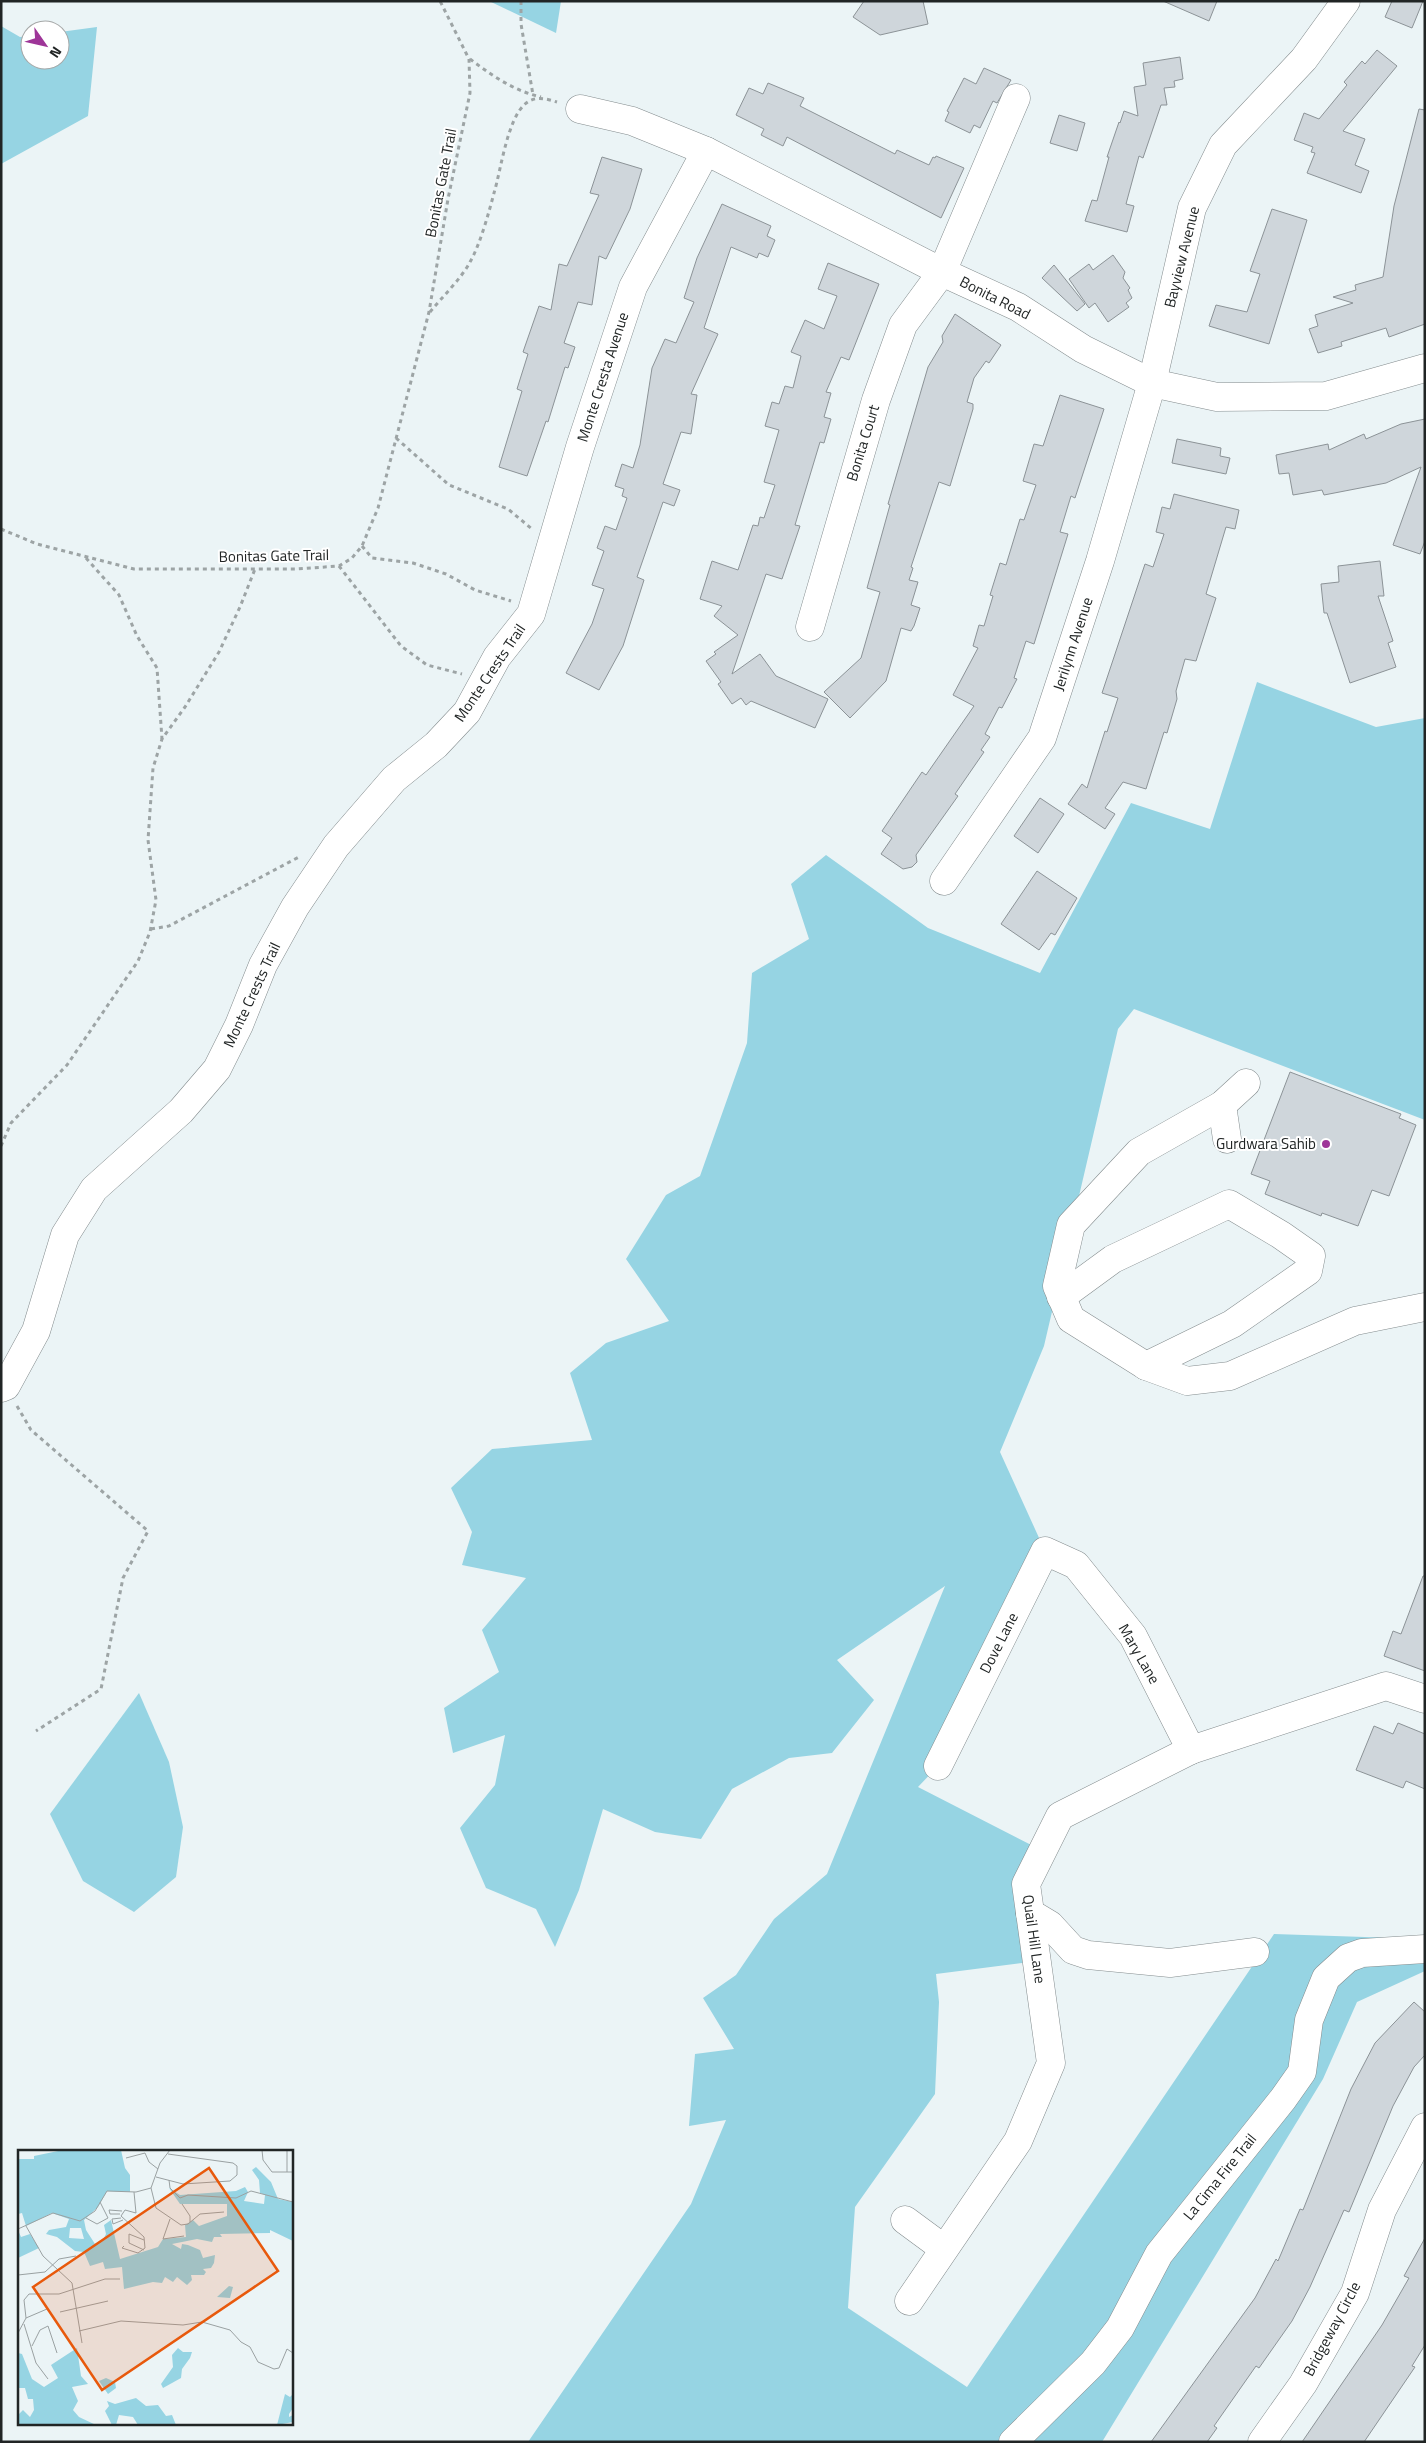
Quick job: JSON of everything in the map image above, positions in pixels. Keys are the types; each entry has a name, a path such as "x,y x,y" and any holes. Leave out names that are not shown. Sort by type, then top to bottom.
{"street":[{"name":"Bayview Avenue","path":"1152,383 1192,208 1223,145 1304,59 1346,1"},
{"name":"Bonita Court","path":"810,627 876,400 902,325 942,272 1016,98"},
{"name":"Bonita Road","path":"580,109 632,120 706,151 942,272 1018,307 1083,349 1152,383 1217,397 1326,396 1425,368"},
{"name":"Monte Cresta Avenue","path":"532,612 550,544 633,287 706,151"},
{"name":"Jerilynn Avenue","path":"944,881 1042,738 1100,561 1152,383"},
{"name":"Monte Crests Trail","path":"4,1387 36,1331 65,1235 94,1189 181,1111 216,1069 239,1025 263,965 295,907 331,853 359,817 394,779 436,745 468,712 497,657 532,612"},
{"path":"1246,1083 1222,1105 1138,1152 1071,1225 1056,1286 1071,1319 1146,1366 1187,1380 1230,1376 1355,1321 1425,1307"},
{"path":"1222,1105 1227,1139"},
{"path":"1061,1296 1113,1259 1228,1204 1311,1256 1308,1271 1232,1324 1146,1366"},
{"name":"Dove Lane","path":"938,1766 1045,1551 1076,1565"},
{"name":"Mary Lane","path":"1076,1565 1133,1636 1191,1750"},
{"name":"Quail Hill Lane","path":"909,2301 943,2248 1018,2141 1051,2063 1026,1884 1060,1816 1191,1750 1386,1686 1425,1699"},
{"path":"1030,1913 1050,1925 1073,1950 1088,1955 1170,1963 1255,1952"},
{"name":"La Cima Fire Trail","path":"1013,2442 1099,2356 1120,2328 1158,2254 1283,2099 1302,2072 1309,2020 1326,1978 1348,1958 1362,1953 1425,1949"},
{"name":"Bridgeway Circle","path":"1262,2442 1303,2384 1355,2293 1382,2210 1425,2127"},
{"path":"904,2220 943,2248"}],"path":[{"name":"Bonitas Gate Trail","path":"1,529 37,544 134,569 296,569 339,566 352,558 362,546 378,508 429,312 448,199 470,93 469,59 440,1"},
{"path":"521,1 521,24 533,95"},
{"name":"Bonitas Gate Trail","path":"469,59 491,75 533,95 580,109"},
{"name":"Bonitas Gate Trail","path":"429,312 470,262 494,193 505,147 518,114 526,104 543,97"},
{"path":"396,438 449,485 508,509 550,544"},
{"path":"362,546 372,558 412,563 446,574 475,590 532,612"},
{"path":"86,557 119,595 137,636 157,668 162,739"},
{"path":"339,566 401,646 427,665 455,673 488,677"},
{"path":"1,1146 11,1123 73,1057 138,961 151,929 156,900 148,840 153,768 162,739 185,708 219,652 255,569"},
{"path":"151,929 169,926 311,850 331,853"},
{"path":"4,1387 31,1430 148,1531 123,1578 101,1689 36,1731"}],"shaded area":[{"path":"489,1 561,1 556,33"},
{"path":"1,26 20,37 20,70 70,70 70,31 97,27 88,116 1,164"},
{"path":"1257,682 1376,727 1425,718 1425,1120 1134,1009 1118,1029 1044,1346 1000,1452 1045,1551 938,1766 918,1787 1043,1851 1026,1884 1037,1961 936,1974 939,2002 935,2094 855,2207 848,2308 967,2387 1274,1934 1425,1939 1425,1971 1357,2002 1323,2079 1102,2442 528,2442 691,2204 726,2120 689,2126 695,2054 734,2049 703,1998 736,1975 774,1919 827,1874 945,1586 837,1660 874,1700 832,1753 789,1758 732,1789 701,1839 655,1832 603,1809 579,1890 555,1947 536,1909 486,1888 460,1828 495,1785 505,1735 453,1753 444,1708 499,1672 482,1630 526,1578 462,1565 472,1532 451,1488 492,1449 592,1440 570,1373 606,1343 669,1321 626,1259 666,1195 700,1176 747,1043 752,973 809,939 791,884 826,855 928,928 1040,973 1131,803 1210,829"},
{"path":"139,1693 169,1762 183,1827 176,1877 134,1912 83,1881 50,1814"}],"building":[{"path":"864,1 923,1 928,24 880,35 853,17"},
{"path":"1163,1 1217,1 1209,21"},
{"path":"1392,1 1423,1 1412,28 1385,17"},
{"path":"1377,50 1397,66 1343,131 1365,139 1355,165 1369,171 1361,193 1307,173 1315,153 1311,152 1313,147 1294,140 1304,113 1319,119 1347,85 1344,82 1362,61 1365,64"},
{"path":"1180,57 1183,79 1174,81 1175,87 1164,88 1167,105 1161,105 1143,158 1139,156 1126,204 1134,206 1127,232 1085,221 1092,200 1097,201 1109,157 1107,157 1124,111 1138,116 1134,87 1146,85 1143,63"},
{"path":"984,68 1011,80 997,103 993,101 980,128 974,125 970,133 945,121 949,112 947,111 964,78 976,84"},
{"path":"768,83 804,98 800,106 895,154 897,150 929,165 933,157 935,158 936,156 964,168 941,218 787,137 783,146 761,135 764,129 736,115 749,88 763,94"},
{"path":"1419,109 1425,110 1425,324 1389,337 1386,328 1341,342 1342,346 1318,353 1309,329 1318,326 1315,315 1353,303 1333,297 1356,290 1355,285 1383,277 1394,206"},
{"path":"1059,115 1085,123 1077,151 1050,143"},
{"path":"602,157 642,169 630,209 606,259 599,256 592,305 578,302 564,343 575,347 568,368 565,367 548,422 546,421 527,476 499,467 522,391 517,389 528,354 523,352 539,306 551,310 559,264 567,266 599,195 590,193"},
{"path":"722,204 771,226 767,236 775,240 768,257 759,253 757,258 731,247 704,328 718,334 691,394 697,395 691,434 681,432 663,484 680,490 674,506 663,502 637,577 644,580 623,646 599,690 566,673 592,624 604,589 592,585 604,551 597,548 605,526 616,530 627,498 622,496 624,489 615,486 622,464 633,468 640,445 652,368 665,339 676,343 694,302 684,298 697,258"},
{"path":"1272,209 1307,220 1269,344 1209,326 1216,305 1247,312 1260,274 1250,271"},
{"path":"1113,255 1125,272 1123,278 1130,288 1128,290 1132,298 1126,303 1129,307 1108,322 1095,303 1089,308 1069,279 1089,264 1093,270"},
{"path":"828,263 879,284 849,360 841,357 826,392 831,393 824,417 831,419 824,443 820,442 795,525 800,526 782,579 766,574 732,674 760,654 776,676 828,699 815,728 751,701 746,705 741,698 732,704 718,684 721,682 706,661 716,654 714,652 738,635 714,616 722,606 700,599 712,561 738,570 753,525 758,526 760,517 764,518 775,485 764,482 779,430 765,426 772,402 779,404 785,386 793,388 801,356 791,352 805,320 824,329 837,296 818,289"},
{"path":"1054,265 1085,304 1077,311 1042,278"},
{"path":"955,314 1001,345 989,363 986,361 974,378 967,402 973,404 973,409 950,486 939,482 911,567 913,568 909,580 918,582 911,605 920,608 914,626 911,631 901,628 886,681 850,718 824,692 861,658 880,592 867,588 890,505 888,504 928,367 943,342 942,336"},
{"path":"1060,395 1104,409 1075,498 1071,496 1060,532 1068,534 1034,644 1026,641 1014,678 1017,679 1002,708 999,707 985,734 990,737 981,750 984,752 955,794 958,796 916,855 917,862 912,867 903,869 881,854 892,838 882,831 922,772 926,775 974,706 953,695 978,648 973,646 979,625 984,626 993,596 990,595 1000,563 1006,565 1020,519 1024,520 1036,485 1023,481 1034,444 1043,446"},
{"path":"1425,419 1425,541 1420,554 1393,545 1421,467 1386,483 1324,495 1322,490 1293,495 1289,473 1279,474 1276,455 1328,444 1329,450 1364,434 1366,439 1401,424"},
{"path":"1177,439 1221,448 1220,456 1230,458 1226,474 1172,463"},
{"path":"1174,494 1239,510 1235,529 1226,527 1206,594 1216,598 1196,661 1185,659 1176,691 1177,699 1167,733 1164,732 1146,789 1123,782 1105,808 1115,814 1105,829 1068,804 1082,784 1087,788 1105,731 1107,732 1118,698 1102,693 1145,564 1153,567 1164,534 1156,532 1162,507 1170,509"},
{"path":"1380,561 1384,596 1378,596 1393,641 1388,643 1396,667 1350,683 1327,613 1324,613 1321,584 1339,582 1338,566"},
{"path":"1040,798 1064,814 1038,853 1014,836"},
{"path":"1037,871 1077,898 1055,935 1051,933 1039,950 1001,924"},
{"name":"Gurdwara Sahib","path":"1290,1072 1401,1114 1399,1118 1416,1125 1389,1196 1372,1190 1358,1226 1322,1213 1321,1216 1265,1194 1270,1181 1251,1174"},
{"path":"1423,1576 1425,1576 1425,1671 1384,1656 1393,1631 1401,1634"},
{"path":"1398,1723 1425,1734 1425,1789 1406,1781 1403,1788 1356,1770 1374,1726 1393,1734"},
{"path":"1414,2002 1425,2012 1425,2055 1414,2067 1393,2106 1349,2212 1344,2210 1310,2287 1292,2321 1259,2368 1256,2366 1214,2426 1217,2428 1207,2442 1151,2442 1255,2298 1276,2259 1278,2261 1300,2209 1303,2210 1351,2089 1375,2043"},
{"path":"1425,2238 1425,2345 1412,2366 1415,2367 1364,2442 1302,2442 1382,2325 1409,2278 1404,2276"}],"place":[{"name":"Gurdwara Sahib","path":"1326,1144"}]}
